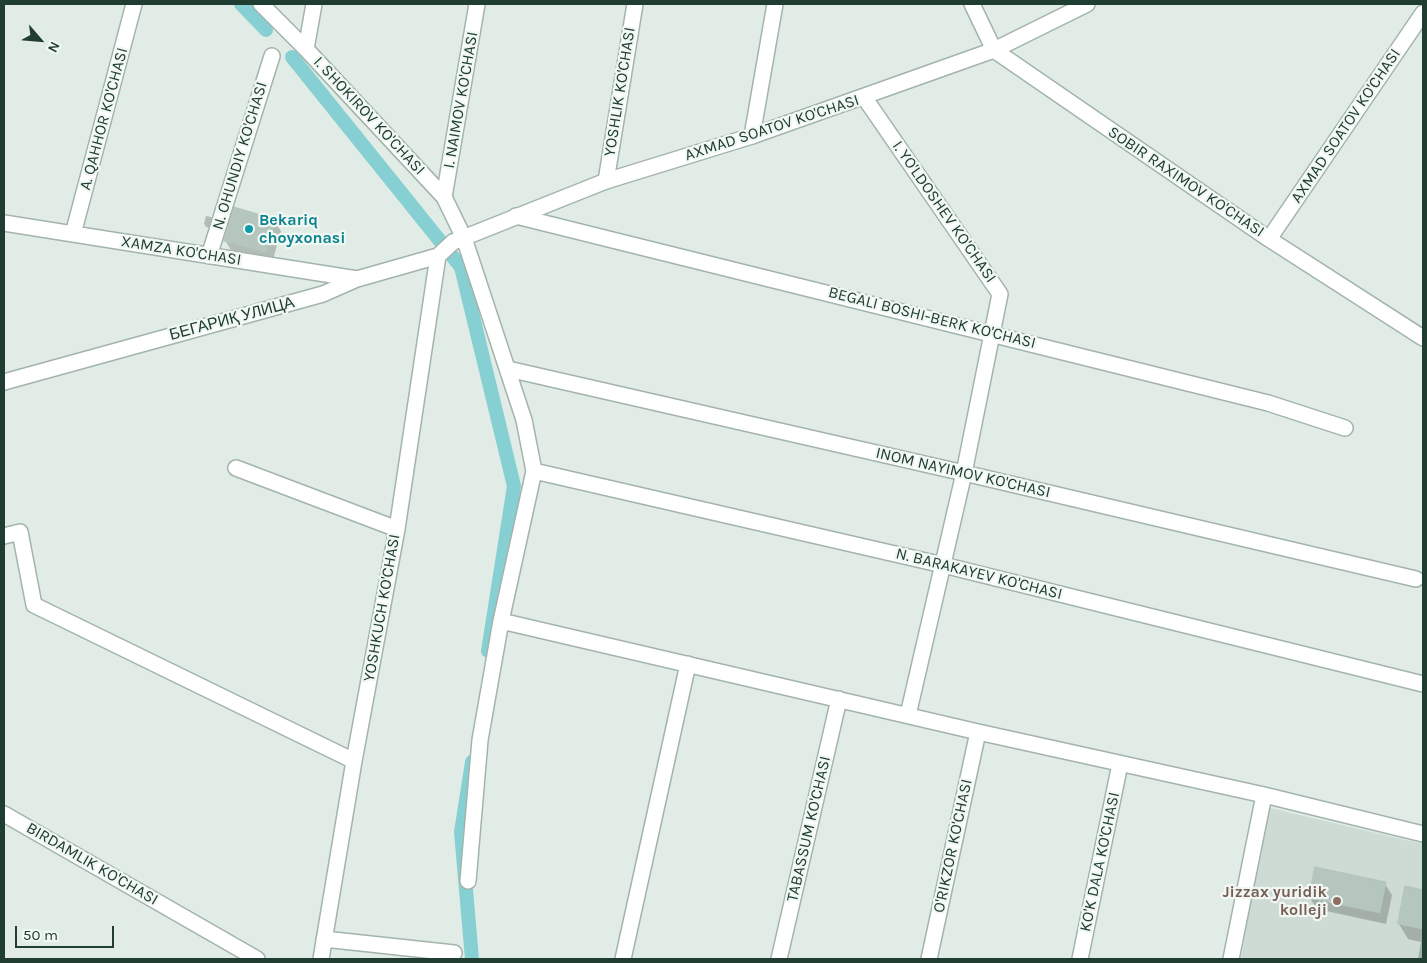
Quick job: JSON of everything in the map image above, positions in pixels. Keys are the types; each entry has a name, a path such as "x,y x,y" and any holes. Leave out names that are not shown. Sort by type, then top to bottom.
{"street":[{"name":"A. QAHHOR KO'CHASI","path":"73,234 134,4"},
{"name":"I. SHOKIROV KO'CHASI","path":"261,4 306,49 444,197 450,246 508,369 524,420 534,471"},
{"path":"306,49 314,4"},
{"name":"I. NAIMOV KO'CHASI","path":"444,197 477,4"},
{"name":"YOSHLIK KO'CHASI","path":"606,181 635,4"},
{"path":"752,136 775,4"},
{"name":"SOBIR RAXIMOV KO'CHASI","path":"972,4 994,50 1269,239 1423,338"},
{"name":"AXMAD SOATOV KO'CHASI","path":"450,246 516,216 606,181 752,136 994,50 1087,4"},
{"name":"AXMAD SOATOV KO'CHASI","path":"1269,239 1423,13"},
{"name":"N. OHUNDIY KO'CHASI","path":"209,256 272,56"},
{"name":"I. YO'LDOSHEV KO'CHASI","path":"864,97 1000,294 964,473 908,715"},
{"name":"BEGALI BOSHI-BERK KO'CHASI","path":"516,216 1268,403 1345,428"},
{"name":"XAMZA KO'CHASI","path":"4,223 358,279"},
{"name":"БЕГАРИҚ УЛИЦА","path":"4,382 323,294 358,279 450,246"},
{"name":"YOSHKUCH KO'CHASI","path":"321,959 354,761 450,246"},
{"name":"INOM NAYIMOV KO'CHASI","path":"508,369 1416,579"},
{"path":"236,468 397,529"},
{"path":"468,881 480,740 501,621 534,471"},
{"name":"N. BARAKAYEV KO'CHASI","path":"534,471 943,565 1423,684"},
{"path":"4,536 20,532 34,605 354,761"},
{"path":"501,621 978,732 1264,795 1423,834"},
{"path":"623,959 688,664"},
{"name":"TABASSUM KO'CHASI","path":"779,959 839,699"},
{"name":"O'RIKZOR KO'CHASI","path":"929,959 978,732"},
{"name":"KO'K DALA KO'CHASI","path":"1080,959 1120,764"},
{"path":"1230,959 1264,795"},
{"name":"BIRDAMLIK KO'CHASI","path":"4,814 257,959"},
{"path":"324,939 454,953"}],"shaded area":[{"name":"Jizzax yuridik kolleji","path":"1266,807 1423,844 1423,959 1241,959"}],"building":[{"name":"Bekariq choyxonasi","path":"234,207 275,219 266,252 224,241"},
{"path":"1315,867 1386,882 1380,913 1309,898"},
{"path":"1405,886 1423,890 1423,929 1398,924"}],"waterway":[{"path":"241,4 266,30"},
{"path":"292,57 461,267 514,486 488,651"},
{"path":"472,762 461,832 472,959"}],"place":[{"name":"Bekariq choyxonasi","path":"249,229"},
{"name":"Jizzax yuridik kolleji","path":"1337,901"}]}
